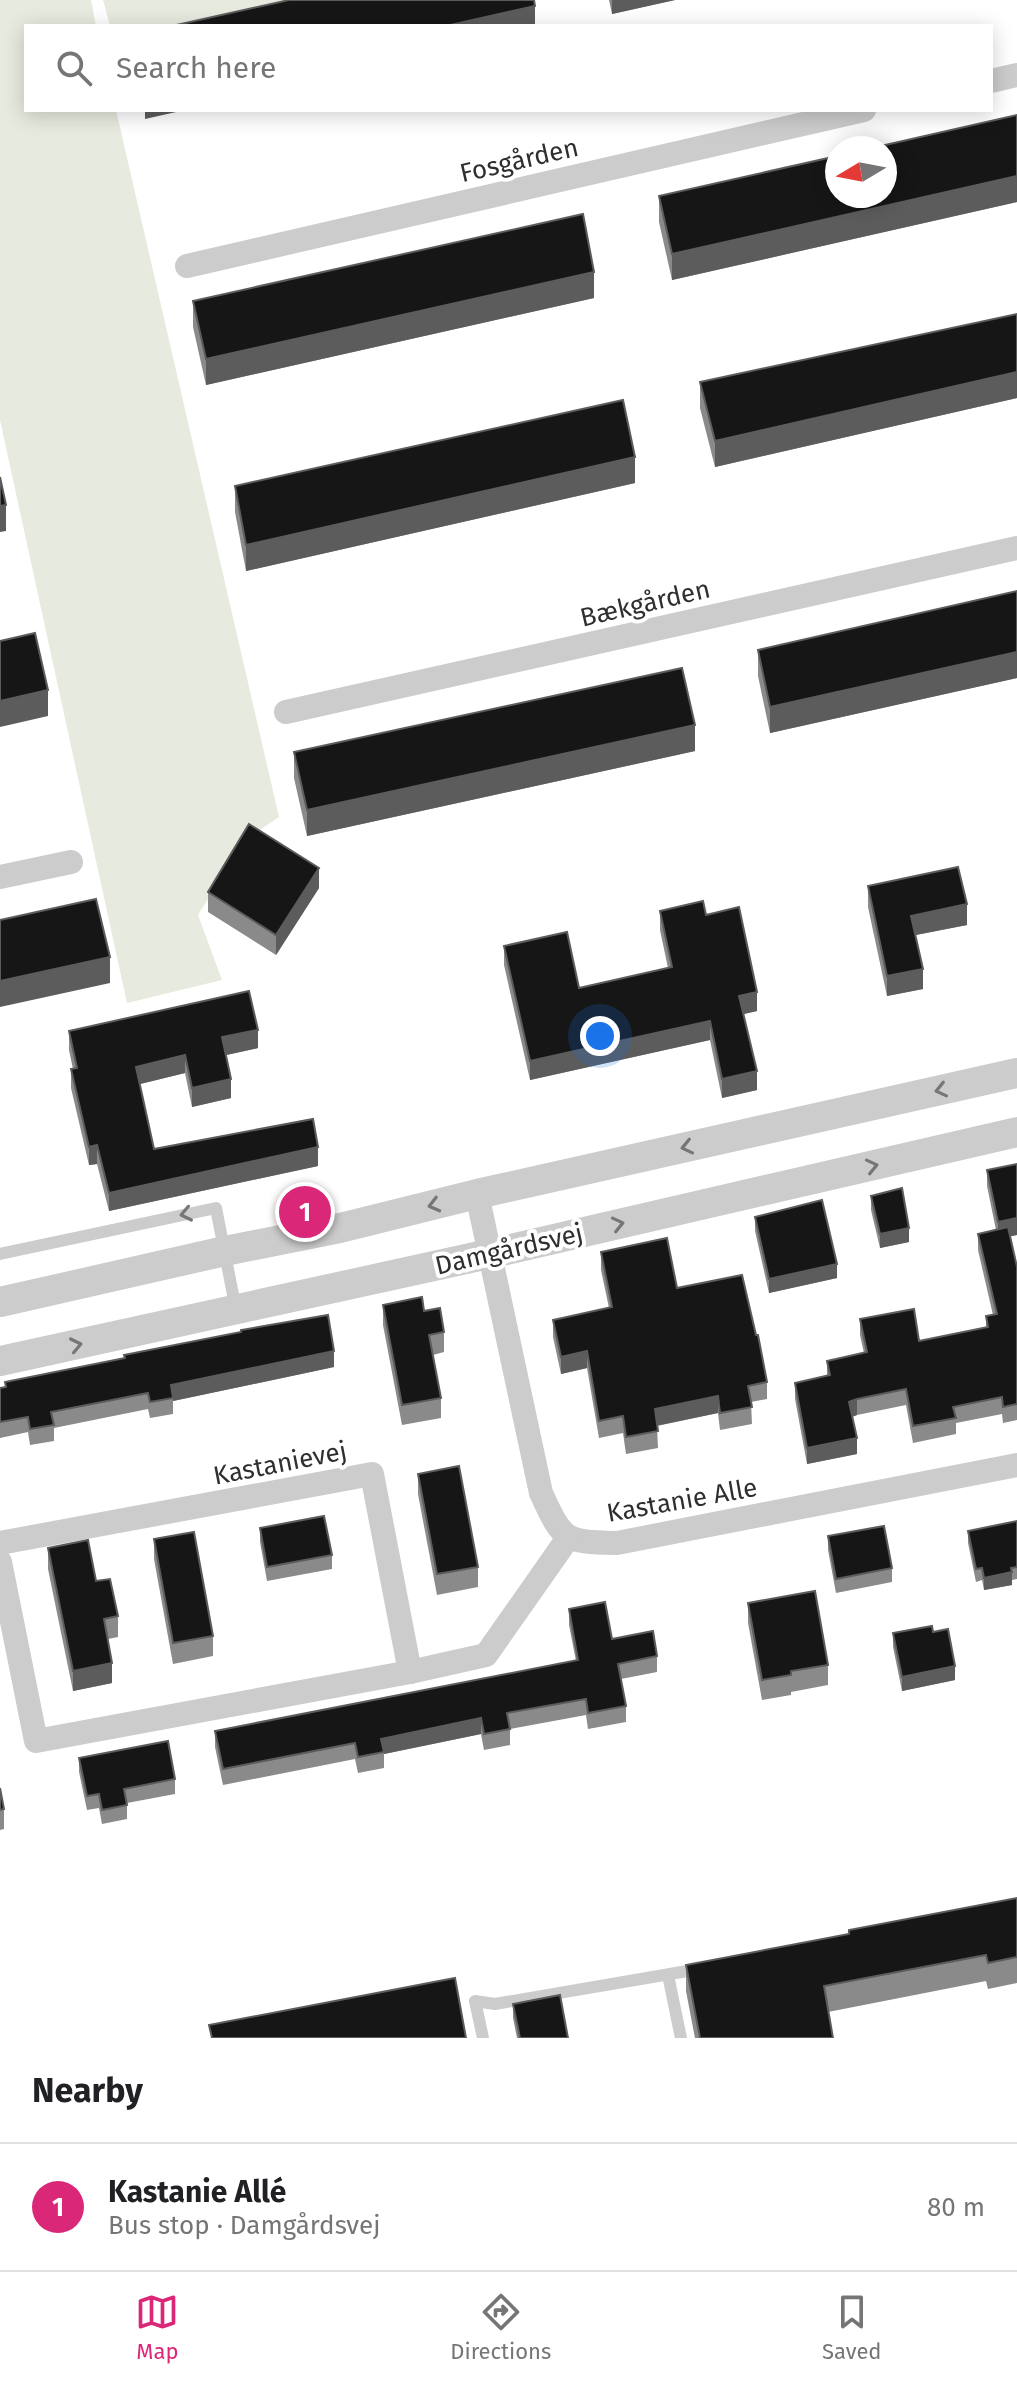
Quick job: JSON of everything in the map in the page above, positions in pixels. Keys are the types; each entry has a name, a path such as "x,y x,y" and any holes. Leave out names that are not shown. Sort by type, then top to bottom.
{"street":[{"path":"993,81 1017,75"},
{"name":"Fosgården","path":"187,266 855,112"},
{"name":"Bækgården","path":"286,712 1017,548"},
{"path":"0,877 71,862"},
{"path":"0,1302 340,1228 477,1194 1017,1073"},
{"name":"Damgårdsvej","path":"0,1361 489,1254 1017,1132"},
{"path":"0,1562 36,1741 410,1672 486,1655 568,1538 556,1526 541,1493 477,1194"},
{"name":"Kastanie Alle","path":"568,1538 581,1542 617,1543 1017,1465"},
{"name":"Kastanievej","path":"0,1543 372,1474 410,1672"}],"lane":[{"path":"0,1254 216,1208 236,1310"},
{"path":"483,2038 475,2001 495,2004 711,1966"},
{"path":"668,1975 681,2038"}],"shaded area":[{"path":"0,0 91,0 96,24 24,24 24,112 116,112 279,817 246,839 198,915 222,980 127,1003 0,420"},
{"path":"103,0 339,0 229,24 109,24"}],"building":[{"path":"289,0 534,0 535,6 455,24 181,24"},
{"path":"1017,115 1017,176 897,203 897,142"},
{"path":"825,159 825,208 875,208 672,254 659,196"},
{"path":"583,214 594,272 206,359 193,301"},
{"path":"1017,314 1017,372 715,441 700,382"},
{"path":"623,400 635,457 246,545 235,486"},
{"path":"0,477 6,505 0,506"},
{"path":"1017,591 1017,652 770,707 758,650"},
{"path":"35,633 48,690 0,701 0,641"},
{"path":"682,668 695,725 307,810 294,752"},
{"path":"249,824 319,868 276,935 208,892"},
{"path":"958,867 967,904 911,916 923,969 887,976 868,886"},
{"path":"96,899 110,957 0,981 0,920"},
{"path":"703,901 706,915 739,907 757,992 739,996 757,1071 722,1079 710,1021 530,1061 504,946 567,932 579,988 672,967 660,911"},
{"path":"249,991 258,1030 222,1037 231,1079 192,1088 185,1055 136,1067 154,1149 313,1119 318,1147 109,1193 97,1145 89,1147 71,1069 77,1068 69,1031"},
{"path":"1017,1164 1017,1218 998,1222 987,1170"},
{"path":"902,1188 909,1228 880,1234 871,1196"},
{"path":"822,1200 837,1264 769,1279 755,1217"},
{"path":"1008,1227 1017,1267 1017,1404 1003,1407 1002,1397 953,1407 956,1418 913,1426 906,1389 857,1399 849,1402 857,1438 807,1448 795,1383 830,1375 827,1361 867,1352 860,1319 914,1309 919,1341 988,1327 986,1316 997,1314 978,1234"},
{"path":"667,1238 677,1288 742,1275 767,1382 748,1386 752,1407 720,1413 718,1396 655,1409 658,1431 626,1437 623,1416 599,1421 587,1351 561,1357 553,1320 612,1307 601,1252"},
{"path":"422,1297 424,1311 440,1308 444,1332 429,1335 441,1398 402,1405 383,1305"},
{"path":"328,1315 334,1351 171,1385 173,1398 150,1402 148,1393 51,1412 54,1425 30,1429 28,1417 0,1422 0,1388 6,1387 5,1382 241,1330"},
{"path":"459,1466 478,1567 437,1574 418,1474"},
{"path":"324,1516 332,1555 267,1567 260,1528"},
{"path":"1017,1521 1017,1567 1011,1568 1012,1572 984,1578 982,1568 976,1569 968,1531"},
{"path":"884,1526 892,1568 836,1579 828,1536"},
{"path":"194,1532 213,1636 173,1643 154,1539"},
{"path":"88,1540 96,1581 110,1579 118,1616 104,1619 112,1663 73,1671 48,1548"},
{"path":"815,1591 828,1665 762,1680 748,1603"},
{"path":"605,1602 612,1639 653,1631 657,1656 618,1664 626,1706 588,1713 586,1699 507,1713 510,1729 484,1734 481,1718 381,1739 384,1752 358,1757 355,1743 223,1769 215,1731 578,1660 569,1609"},
{"path":"932,1626 933,1632 948,1629 955,1666 902,1677 893,1633"},
{"path":"168,1741 175,1779 124,1789 127,1805 102,1810 99,1794 87,1796 79,1758"},
{"path":"0,1788 4,1809 0,1810"},
{"path":"1017,1898 1017,1957 988,1963 986,1955 824,1986 833,2038 700,2038 686,1965"},
{"path":"455,1978 466,2038 212,2038 209,2025"},
{"path":"560,1995 568,2038 520,2038 513,2004"}],"place":[{"name":"Kastanie Allé","path":"305,1212"}]}
